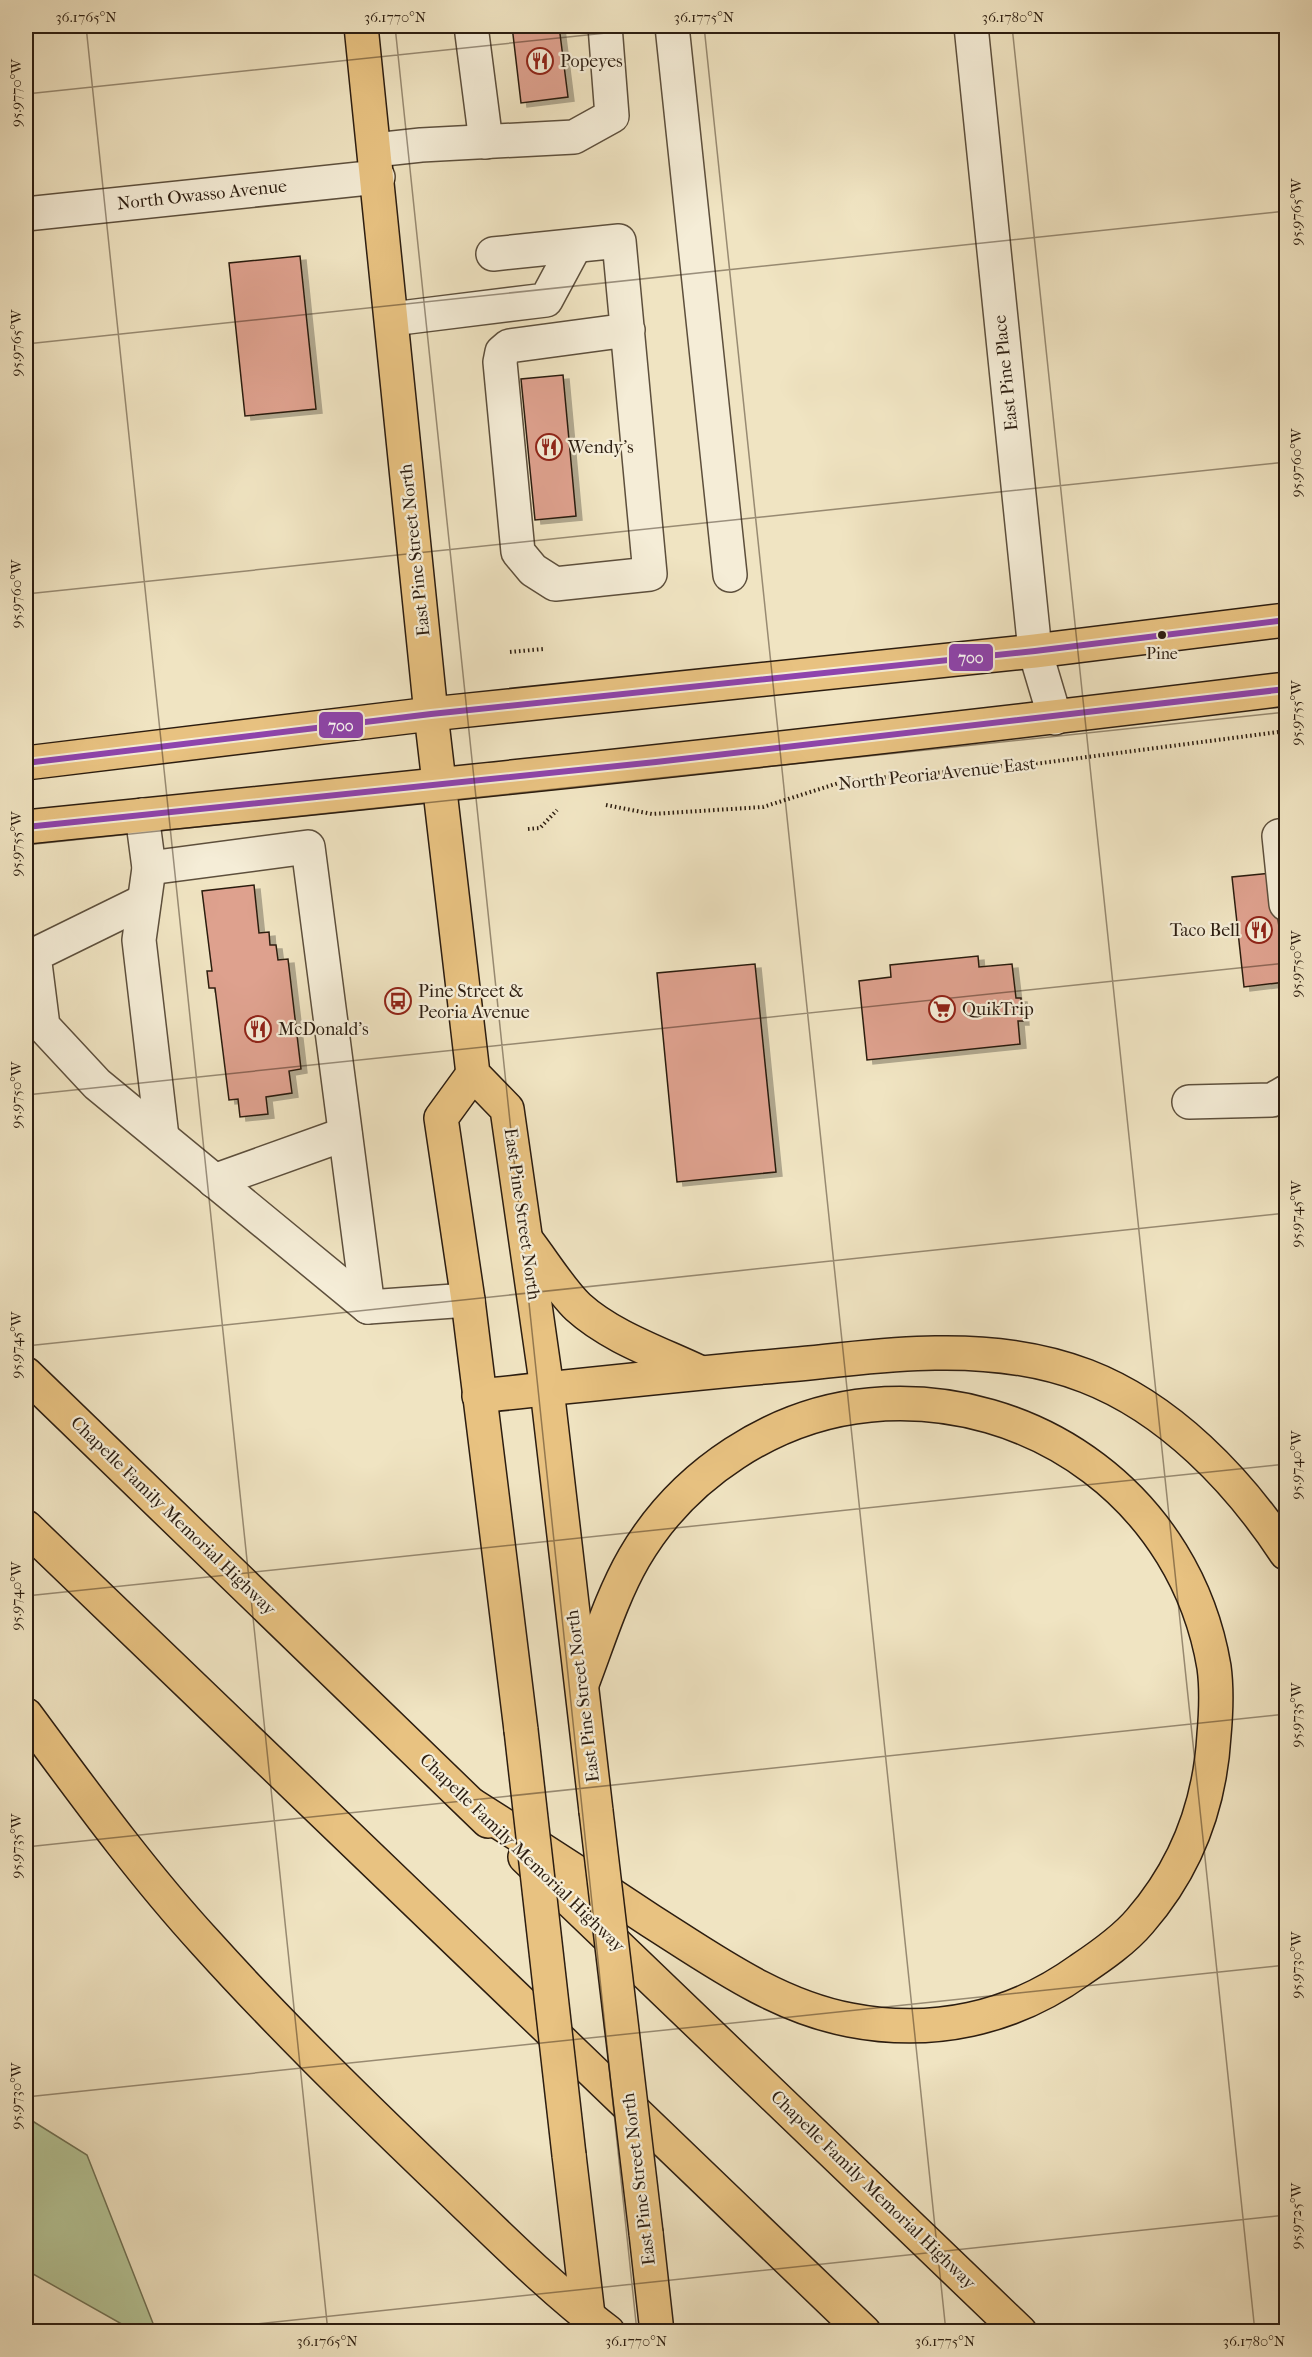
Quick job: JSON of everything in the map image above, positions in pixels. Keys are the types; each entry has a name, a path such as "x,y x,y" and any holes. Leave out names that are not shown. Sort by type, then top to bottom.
{"main road":[{"name":"East Pine Street North","path":"361,26 430,714 473,1074 507,1109 527,1241 547,1389 657,2331"},
{"path":"26,763 430,714 1035,651 1287,620"},
{"path":"26,827 1055,718 1287,689"},
{"path":"473,1074 441,1118 468,1300 521,1730 569,2155 595,2326"},
{"path":"527,1241 575,1305 619,1335 699,1372"},
{"path":"479,1396 699,1372 934,1353 998,1356 1049,1364 1087,1377 1132,1399 1173,1428 1209,1458 1239,1489 1265,1520 1287,1553"},
{"name":"Chapelle Family Memorial Highway","path":"26,1374 1020,2331"},
{"path":"472,1805 750,1984 806,2007 847,2020 898,2027 935,2027 1021,2004 1059,1986 1098,1958 1137,1924 1168,1884 1187,1848 1204,1804 1213,1756 1214,1669 1204,1626 1191,1589 1173,1553 1149,1519 1080,1457 1048,1437 1007,1420 971,1410 935,1404 895,1403 857,1406 822,1414 780,1428 743,1446 713,1468 659,1523 634,1558 614,1600 582,1684"},
{"path":"26,1527 864,2331"},
{"path":"26,1715 98,1813 204,1941 344,2088 595,2326"}],"street":[{"path":"471,26 486,142"},
{"name":"North Owasso Avenue","path":"26,214 376,163 486,142 574,137 612,116 605,26"},
{"path":"672,26 730,575"},
{"name":"East Pine Place","path":"971,26 1035,651 1055,718"},
{"path":"493,254 619,242 628,330 650,574 555,584 533,570 518,552 501,374 502,352 508,346 628,330"},
{"path":"392,320 546,300 575,246"},
{"path":"142,815 149,868 139,940 162,1137"},
{"path":"1279,836 1287,904"},
{"path":"149,868 308,847 368,1307"},
{"path":"144,901 34,955 43,1026 97,1084 368,1307 468,1300"},
{"path":"1189,1102 1272,1100 1287,1092"},
{"path":"214,1181 345,1134"}],"path":[{"path":"510,652 543,649"},
{"name":"North Peoria Avenue East","path":"598,803 652,814 764,807 845,781 968,770 989,765 1011,767 1287,731"},
{"path":"528,829 540,828 556,810 564,807"}],"green space":[{"path":"26,2117 87,2155 156,2331 134,2331 26,2270"}],"building":[{"name":"Popeyes","path":"512,26 559,26 568,97 521,103"},
{"path":"300,256 316,409 245,416 229,263"},
{"name":"Wendy's","path":"563,375 576,516 535,520 521,379"},
{"name":"Taco Bell","path":"1273,873 1285,982 1244,987 1232,877"},
{"name":"McDonald's","path":"254,885 259,933 269,932 270,945 276,945 278,960 288,959 301,1069 289,1071 292,1093 266,1097 268,1114 240,1117 238,1099 229,1100 215,988 209,988 207,971 212,971 202,891"},
{"name":"QuikTrip","path":"978,956 979,967 1012,964 1016,998 1021,998 1023,1021 1018,1021 1020,1044 867,1060 859,981 891,977 890,965"},
{"path":"755,964 776,1172 677,1182 657,973"}],"transit line":[{"name":"700","path":"26,763 431,714 1035,651 1286,620"},
{"name":"700","path":"26,827 656,762 1286,689"}],"place":[{"name":"Popeyes","path":"540,61"},
{"name":"Wendy's","path":"549,447"},
{"name":"Pine","path":"1162,635"},
{"name":"Taco Bell","path":"1259,930"},
{"name":"Pine Street & Peoria Avenue","path":"398,1001"},
{"name":"QuikTrip","path":"942,1009"},
{"name":"McDonald's","path":"258,1029"}]}
